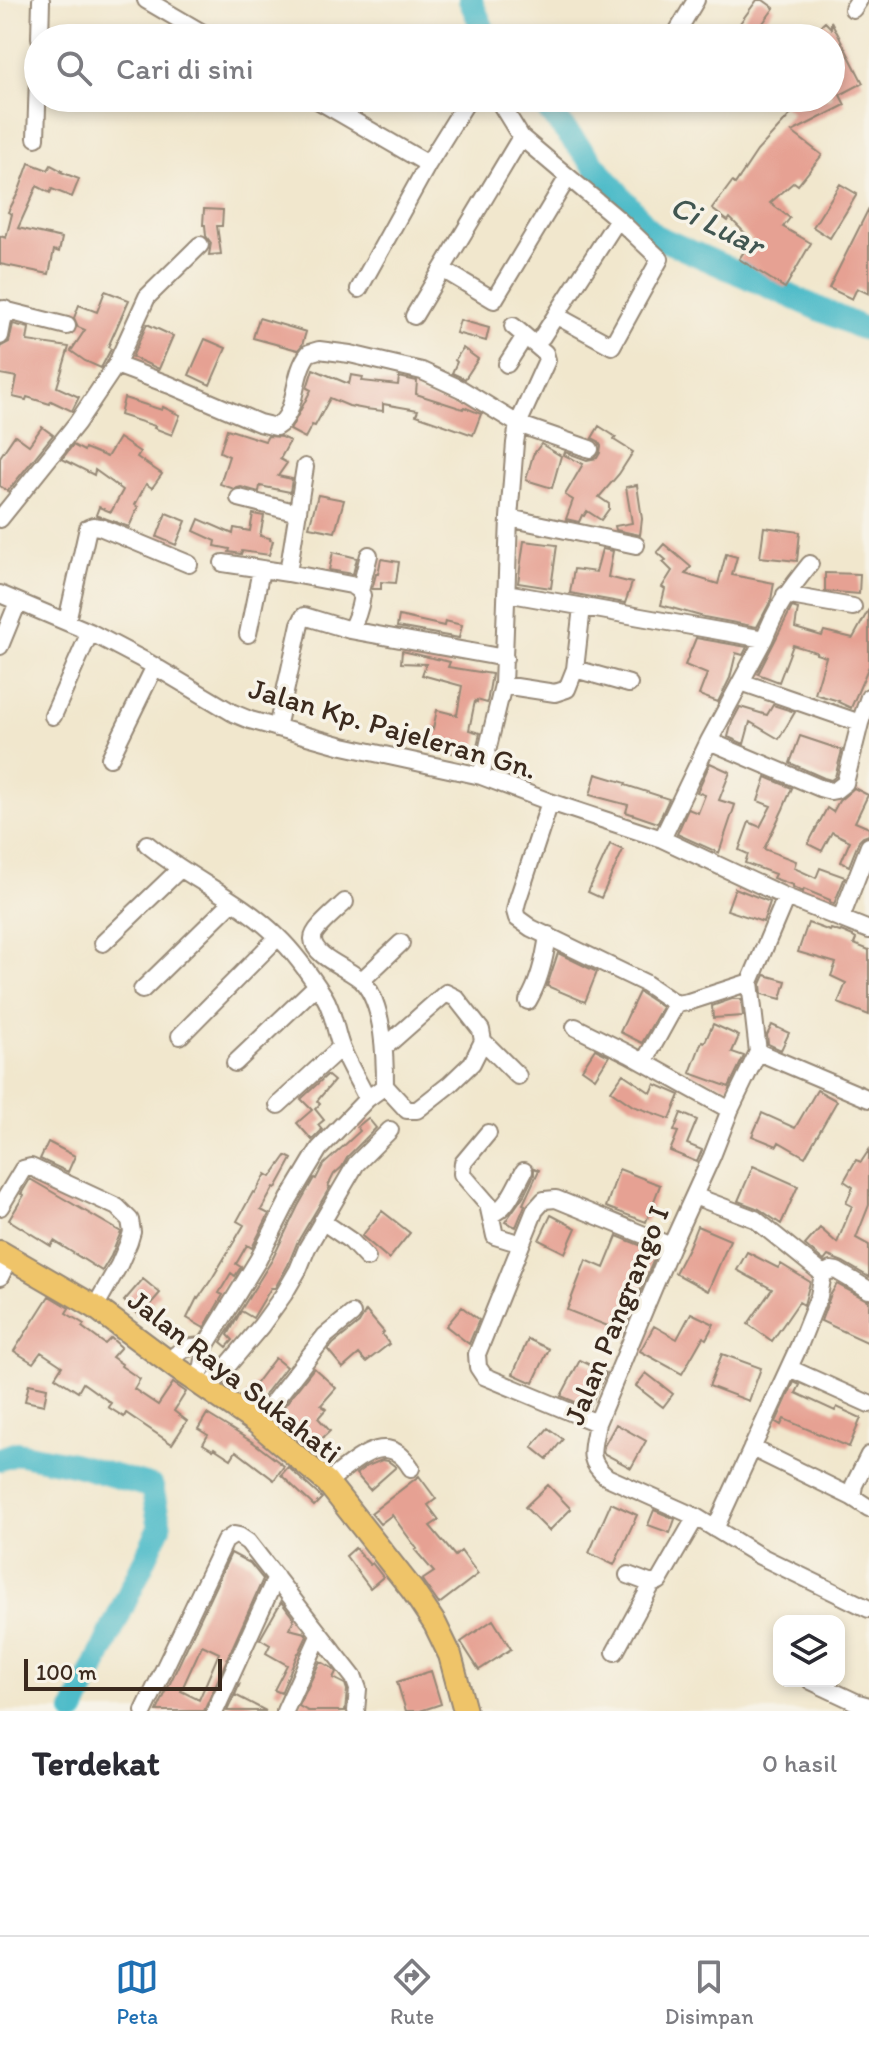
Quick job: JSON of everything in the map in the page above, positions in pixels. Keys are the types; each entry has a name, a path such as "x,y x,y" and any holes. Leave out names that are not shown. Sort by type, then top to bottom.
{"main road":[{"name":"Jalan Raya Sukahati","path":"3,1262 95,1307 257,1423 327,1482 413,1591 435,1624 450,1655 465,1711"}],"street":[{"path":"40,24 41,0"},
{"path":"146,0 187,24"},
{"path":"682,24 696,0"},
{"path":"36,138 37,112"},
{"path":"338,112 428,164"},
{"path":"359,289 460,112"},
{"path":"506,112 521,137 660,259 612,346 557,316"},
{"path":"414,316 521,137"},
{"path":"442,269 494,300 568,177"},
{"path":"507,364 527,333 557,316 618,219"},
{"path":"0,519 77,423 116,365 147,297 200,245"},
{"path":"0,336 2,309 67,326"},
{"path":"481,776 503,685 509,518 518,424 547,363 545,353 527,333"},
{"path":"116,365 259,423 276,427 284,422 290,411 299,368 309,353 319,350 350,354 422,371 461,389 518,424 590,449"},
{"path":"288,573 305,467"},
{"path":"239,498 298,513"},
{"path":"509,518 636,545"},
{"path":"67,621 88,528 100,527 189,564"},
{"path":"350,630 360,604 369,555"},
{"path":"223,563 351,585 360,591"},
{"path":"662,839 772,619 785,595 810,564"},
{"path":"248,634 261,570"},
{"path":"506,593 764,639"},
{"name":"Jalan Kp. Pajeleran Gn.","path":"0,594 90,632 250,720 382,756 481,776 662,839 786,897 869,930"},
{"path":"785,595 853,607"},
{"path":"0,646 18,602"},
{"path":"503,685 555,693 567,689 575,669 582,607"},
{"path":"277,728 302,617 350,630 505,658"},
{"path":"53,716 90,632"},
{"path":"110,758 155,666"},
{"path":"575,669 629,684"},
{"path":"741,682 860,723"},
{"path":"709,741 831,791 845,783 869,697"},
{"path":"550,802 515,911 517,918 531,928 645,983 676,1004 750,982"},
{"path":"147,844 278,937 326,999 341,1047 367,1099"},
{"path":"841,918 869,846"},
{"path":"103,943 180,869"},
{"path":"786,897 750,982 758,1052 869,1099"},
{"path":"142,990 232,902"},
{"path":"345,902 317,929 313,942 317,950 362,980 369,991 385,1047 385,1086 407,1110 417,1110 441,1092 472,1063 483,1041"},
{"path":"528,1001 537,983 548,935"},
{"path":"180,1036 278,937"},
{"path":"362,980 401,943"},
{"path":"235,1063 316,986"},
{"path":"385,1047 446,993 456,998 481,1030 483,1041 518,1076"},
{"path":"644,1062 676,1004"},
{"path":"575,1027 730,1110"},
{"path":"278,1105 341,1047"},
{"name":"Jalan Pangrango I","path":"758,1052 730,1110 597,1423 592,1453 596,1468 607,1477 696,1517 758,1555 869,1609"},
{"path":"202,1385 204,1348 258,1260 319,1149 367,1099 385,1086"},
{"path":"202,1385 261,1326 284,1294 356,1164 390,1130"},
{"path":"488,1133 463,1163 461,1170 466,1181 488,1204 495,1236 521,1244"},
{"path":"0,1207 23,1169 31,1167 117,1207 130,1220 132,1232 129,1242 95,1307"},
{"path":"491,1214 503,1208 524,1171"},
{"path":"694,1196 755,1219 823,1274"},
{"path":"597,1423 484,1376 478,1367 477,1354 535,1210 544,1200 556,1199 671,1246"},
{"path":"322,1221 351,1241 367,1258"},
{"path":"823,1274 837,1271 869,1290"},
{"path":"715,1529 789,1368 819,1296 823,1274"},
{"path":"257,1423 325,1336 352,1314"},
{"path":"168,1361 191,1347 204,1348"},
{"path":"789,1368 869,1404"},
{"path":"327,1482 375,1450 386,1448 404,1456 411,1468"},
{"path":"752,1448 869,1508"},
{"path":"852,1497 854,1485 869,1455"},
{"path":"615,1652 652,1584 659,1581 696,1517"},
{"path":"144,1711 218,1555 229,1537 239,1536 248,1542 354,1678 358,1689 356,1711"},
{"path":"628,1575 652,1584"},
{"path":"215,1711 276,1577"},
{"path":"285,1711 320,1634"},
{"path":"824,1687 869,1706"}],"building":[{"path":"757,0 763,0 774,8 762,24 739,24"},
{"path":"845,48 863,83 845,92"},
{"path":"831,112 792,132 822,155 798,185 794,182 770,203 790,218 783,227 811,243 785,288 739,259 752,240 730,218 728,221 712,209 732,182 735,184 757,151 792,113"},
{"path":"29,163 48,170 51,165 79,179 72,197 52,189 50,193 37,186 18,228 62,238 59,252 54,250 49,274 0,264 0,236 6,238 12,214 8,212"},
{"path":"840,184 857,194 830,238 813,227"},
{"path":"869,208 869,294 857,288 852,299 829,288"},
{"path":"204,209 223,210 222,226 217,226 221,254 209,255 211,243 203,225"},
{"path":"105,291 129,300 101,368 71,351 85,330 78,327 74,318 79,305 97,312"},
{"path":"259,318 306,332 302,345 298,350 253,338"},
{"path":"460,320 489,328 486,341 456,333"},
{"path":"13,324 29,328 27,341 69,347 57,387 79,397 72,411 51,401 50,404 27,397 26,400 13,397 17,377 0,374 0,347 9,342"},
{"path":"147,324 173,336 159,369 132,357"},
{"path":"205,339 226,348 210,385 189,375"},
{"path":"463,348 478,359 465,379 452,373 455,360"},
{"path":"313,369 349,384 351,375 363,377 362,381 398,385 399,377 417,381 416,394 481,414 473,435 416,415 418,410 383,404 383,411 365,409 330,398 305,438 290,430 311,390 307,388"},
{"path":"124,398 162,410 163,407 180,415 172,435 120,415"},
{"path":"599,426 633,452 599,497 609,504 601,520 587,511 579,522 566,519 573,500 565,495 583,464 564,455 565,452 587,460 597,458 601,446 592,438"},
{"path":"42,427 53,435 8,491 0,486 0,457 15,435 29,445"},
{"path":"227,429 265,441 268,436 290,441 280,459 287,463 278,476 292,479 290,492 260,486 259,492 220,484 229,456 220,452"},
{"path":"119,438 140,452 137,457 162,474 152,488 146,484 135,505 138,507 129,527 96,515 99,507 111,512 123,490 95,470 94,475 62,459 73,445 107,457"},
{"path":"541,444 561,456 552,488 526,480 533,455"},
{"path":"637,485 642,519 640,535 616,530 615,526 632,523 626,487"},
{"path":"318,495 344,500 335,532 309,527"},
{"path":"166,513 186,521 176,545 157,537"},
{"path":"253,514 264,516 260,536 273,541 269,555 229,552 230,549 215,546 216,541 194,531 199,519 233,534 234,528 250,531"},
{"path":"764,527 800,532 797,561 760,557"},
{"path":"524,541 557,545 551,588 518,583"},
{"path":"664,544 691,567 685,574 718,584 726,554 737,557 732,575 774,583 771,600 757,627 661,605 665,589 662,587 672,571 657,552"},
{"path":"602,549 613,551 608,577 632,583 625,603 570,593 574,569 596,572"},
{"path":"333,552 357,558 353,574 329,570"},
{"path":"381,559 399,562 396,583 381,582 381,589 372,589 378,574"},
{"path":"825,573 860,574 859,594 825,591"},
{"path":"792,607 798,609 795,628 822,636 824,631 853,638 869,609 869,666 851,708 815,694 826,657 816,652 793,645 779,682 758,674"},
{"path":"399,616 444,626 445,621 462,625 459,638 397,627"},
{"path":"696,638 747,647 743,655 736,653 730,678 718,702 699,695 707,674 685,665"},
{"path":"402,651 450,662 448,667 492,674 487,703 475,701 469,730 480,733 474,759 427,749 437,710 457,715 462,686 422,675 426,664 401,663"},
{"path":"773,705 795,712 779,739 750,722 744,744 728,737 740,707 767,715"},
{"path":"800,736 842,750 835,777 831,780 824,778 790,763"},
{"path":"710,763 730,772 719,800 735,805 719,853 677,834 688,809 698,813 705,795 697,792"},
{"path":"596,774 669,799 658,823 626,812 628,805 590,795"},
{"path":"766,777 792,788 764,849 796,861 794,868 816,878 820,868 845,877 834,904 773,878 775,874 745,863 748,854 739,850 749,822 760,827 771,806 758,801"},
{"path":"854,788 868,795 855,822 869,828 869,835 859,841 849,866 841,862 850,841 832,832 822,851 808,844 827,808 833,812 839,801"},
{"path":"610,844 623,850 601,898 588,892"},
{"path":"735,888 770,902 763,922 727,910"},
{"path":"808,923 853,936 856,939 854,944 869,950 869,1015 838,1003 846,983 831,976 836,963 798,952"},
{"path":"558,953 597,972 585,1002 547,986"},
{"path":"765,975 786,981 781,999 762,994 761,984"},
{"path":"639,992 662,1007 642,1043 620,1032"},
{"path":"741,999 743,1016 713,1018 712,1006"},
{"path":"713,1024 739,1036 732,1052 744,1056 729,1087 690,1073 702,1041 705,1042"},
{"path":"772,1025 789,1033 781,1050 768,1044 767,1035"},
{"path":"595,1049 609,1056 595,1078 582,1069"},
{"path":"623,1074 651,1093 655,1084 680,1095 670,1119 633,1106 611,1091"},
{"path":"327,1075 334,1081 317,1101 320,1104 315,1109 324,1120 318,1125 322,1130 312,1140 297,1123 312,1110 301,1099"},
{"path":"817,1090 837,1101 805,1157 779,1142 777,1146 752,1136 762,1113 795,1128"},
{"path":"681,1113 697,1120 687,1144 702,1150 697,1162 670,1151 678,1132 674,1131"},
{"path":"368,1118 376,1128 334,1174 330,1187 275,1288 271,1288 253,1318 241,1311 228,1335 233,1340 227,1347 221,1342 272,1260 314,1178 323,1165 360,1131 357,1127"},
{"path":"48,1142 75,1156 68,1172 40,1159"},
{"path":"869,1150 869,1205 856,1238 869,1245 869,1277 828,1256 824,1261 805,1245 820,1228 837,1243 852,1206 846,1203 853,1187 844,1181 856,1160 861,1162"},
{"path":"286,1156 292,1159 261,1210 269,1214 252,1248 247,1245 236,1264 241,1267 235,1276 231,1273 219,1293 223,1295 204,1328 187,1318 244,1225 237,1221 253,1192 266,1174 271,1177"},
{"path":"753,1166 798,1186 781,1224 759,1209 738,1201"},
{"path":"534,1168 539,1170 516,1227 505,1222 524,1195 534,1175"},
{"path":"619,1169 660,1185 646,1222 606,1207"},
{"path":"30,1179 121,1232 102,1271 54,1241 51,1246 9,1220"},
{"path":"382,1211 410,1233 389,1259 362,1236"},
{"path":"551,1215 576,1228 565,1253 539,1240"},
{"path":"697,1226 730,1240 708,1291 675,1273"},
{"path":"617,1236 657,1252 623,1332 567,1310 586,1260 604,1268"},
{"path":"747,1252 778,1268 781,1264 810,1282 804,1305 799,1302 772,1341 748,1324 772,1289 737,1270"},
{"path":"143,1279 160,1293 140,1316 124,1301"},
{"path":"837,1284 869,1301 869,1343 821,1321"},
{"path":"49,1296 69,1308 66,1313 84,1324 82,1327 105,1344 111,1338 121,1347 112,1357 140,1379 134,1389 158,1405 173,1383 186,1392 174,1411 187,1421 172,1444 126,1413 124,1417 108,1407 111,1403 83,1383 78,1392 55,1377 62,1366 41,1352 33,1363 14,1351"},
{"path":"462,1307 479,1320 469,1344 446,1326"},
{"path":"366,1311 384,1332 382,1334 389,1344 366,1362 359,1354 343,1368 328,1350 359,1323"},
{"path":"691,1313 714,1324 682,1374 640,1351 654,1326 677,1339"},
{"path":"528,1339 549,1349 533,1383 513,1374"},
{"path":"722,1354 761,1368 749,1401 709,1386"},
{"path":"275,1358 286,1367 257,1405 246,1396"},
{"path":"580,1360 606,1373 589,1408 561,1396"},
{"path":"314,1368 336,1388 321,1405 326,1409 318,1418 330,1431 315,1445 281,1410"},
{"path":"646,1373 673,1394 663,1407 636,1386"},
{"path":"794,1382 800,1385 796,1393 835,1411 837,1407 861,1418 849,1447 784,1419 781,1425 776,1422"},
{"path":"29,1384 47,1388 44,1405 25,1401"},
{"path":"207,1414 284,1466 274,1480 236,1451 231,1459 203,1444 208,1435 198,1429"},
{"path":"616,1424 646,1441 631,1468 603,1453"},
{"path":"548,1428 563,1439 547,1459 532,1447"},
{"path":"382,1460 396,1467 370,1490 356,1474"},
{"path":"288,1467 322,1498 314,1506 281,1475"},
{"path":"419,1476 436,1499 428,1505 439,1520 430,1526 455,1556 461,1551 478,1574 439,1604 422,1580 434,1572 392,1515 380,1524 371,1513"},
{"path":"548,1485 571,1509 549,1531 525,1507"},
{"path":"611,1503 637,1515 614,1565 589,1553"},
{"path":"654,1510 675,1519 670,1533 648,1525"},
{"path":"355,1548 383,1577 370,1588 346,1556"},
{"path":"231,1553 250,1563 263,1579 204,1711 157,1711","holes":["202,1645 219,1653 199,1700 181,1691"]},
{"path":"281,1602 294,1619 289,1629 307,1636 281,1693 274,1690 287,1665 266,1653 270,1645 260,1639"},
{"path":"493,1620 511,1649 479,1670 461,1642"},
{"path":"320,1661 336,1672 333,1678 345,1684 345,1711 308,1711 299,1706"},
{"path":"431,1671 441,1704 420,1711 406,1711 397,1682"},
{"path":"240,1683 235,1695 266,1711 227,1711"}],"waterway":[{"name":"Ci Luar","path":"470,0 481,24"},
{"name":"Ci Luar","path":"550,112 653,235 869,329"},
{"path":"0,1459 17,1453 73,1464 152,1487 160,1527 74,1711"}]}
